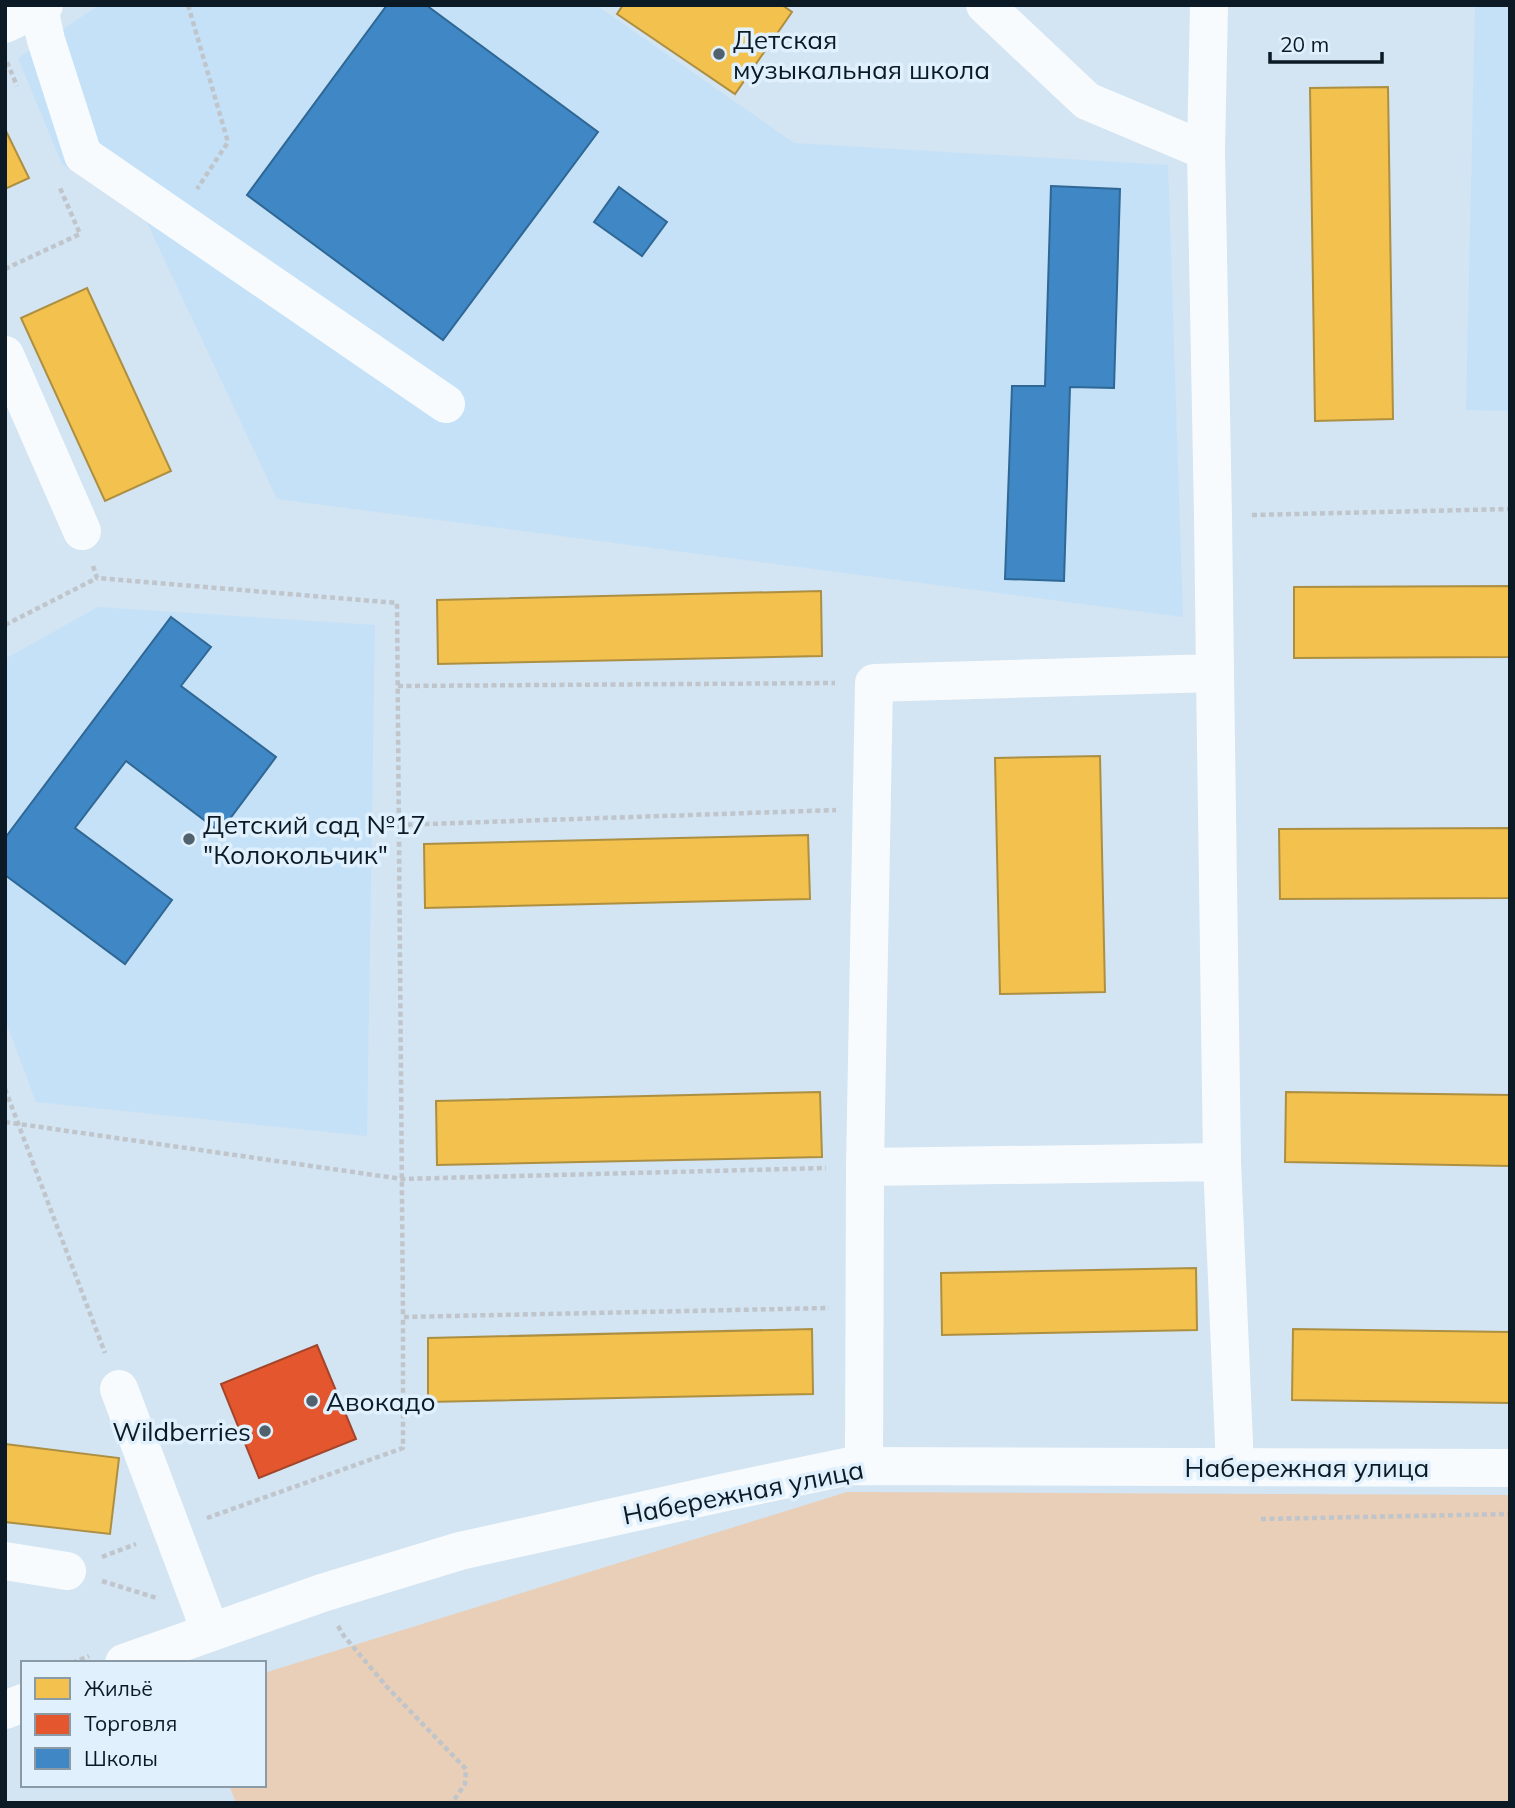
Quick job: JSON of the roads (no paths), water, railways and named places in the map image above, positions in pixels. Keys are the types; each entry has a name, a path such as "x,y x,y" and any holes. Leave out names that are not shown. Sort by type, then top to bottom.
{"street":[{"path":"985,5 1087,101 1206,151"},
{"path":"1209,5 1206,151 1223,1162 1235,1467"},
{"path":"29,13 46,40 83,155 446,404"},
{"path":"5,355 82,531"},
{"path":"864,1466 865,1167 874,683 1215,673"},
{"path":"865,1167 1223,1162"},
{"path":"119,1389 206,1622"},
{"name":"Набережная улица","path":"135,1661 167,1655 206,1622 322,1593 460,1551 850,1466 1510,1468"},
{"path":"5,1561 68,1570"}],"place":[{"name":"Детская музыкальная школа","path":"719,54"},
{"name":"Детский сад №17 \"Колокольчик\"","path":"189,839"},
{"name":"Авокадо","path":"312,1401"},
{"name":"Wildberries","path":"265,1431"}]}
